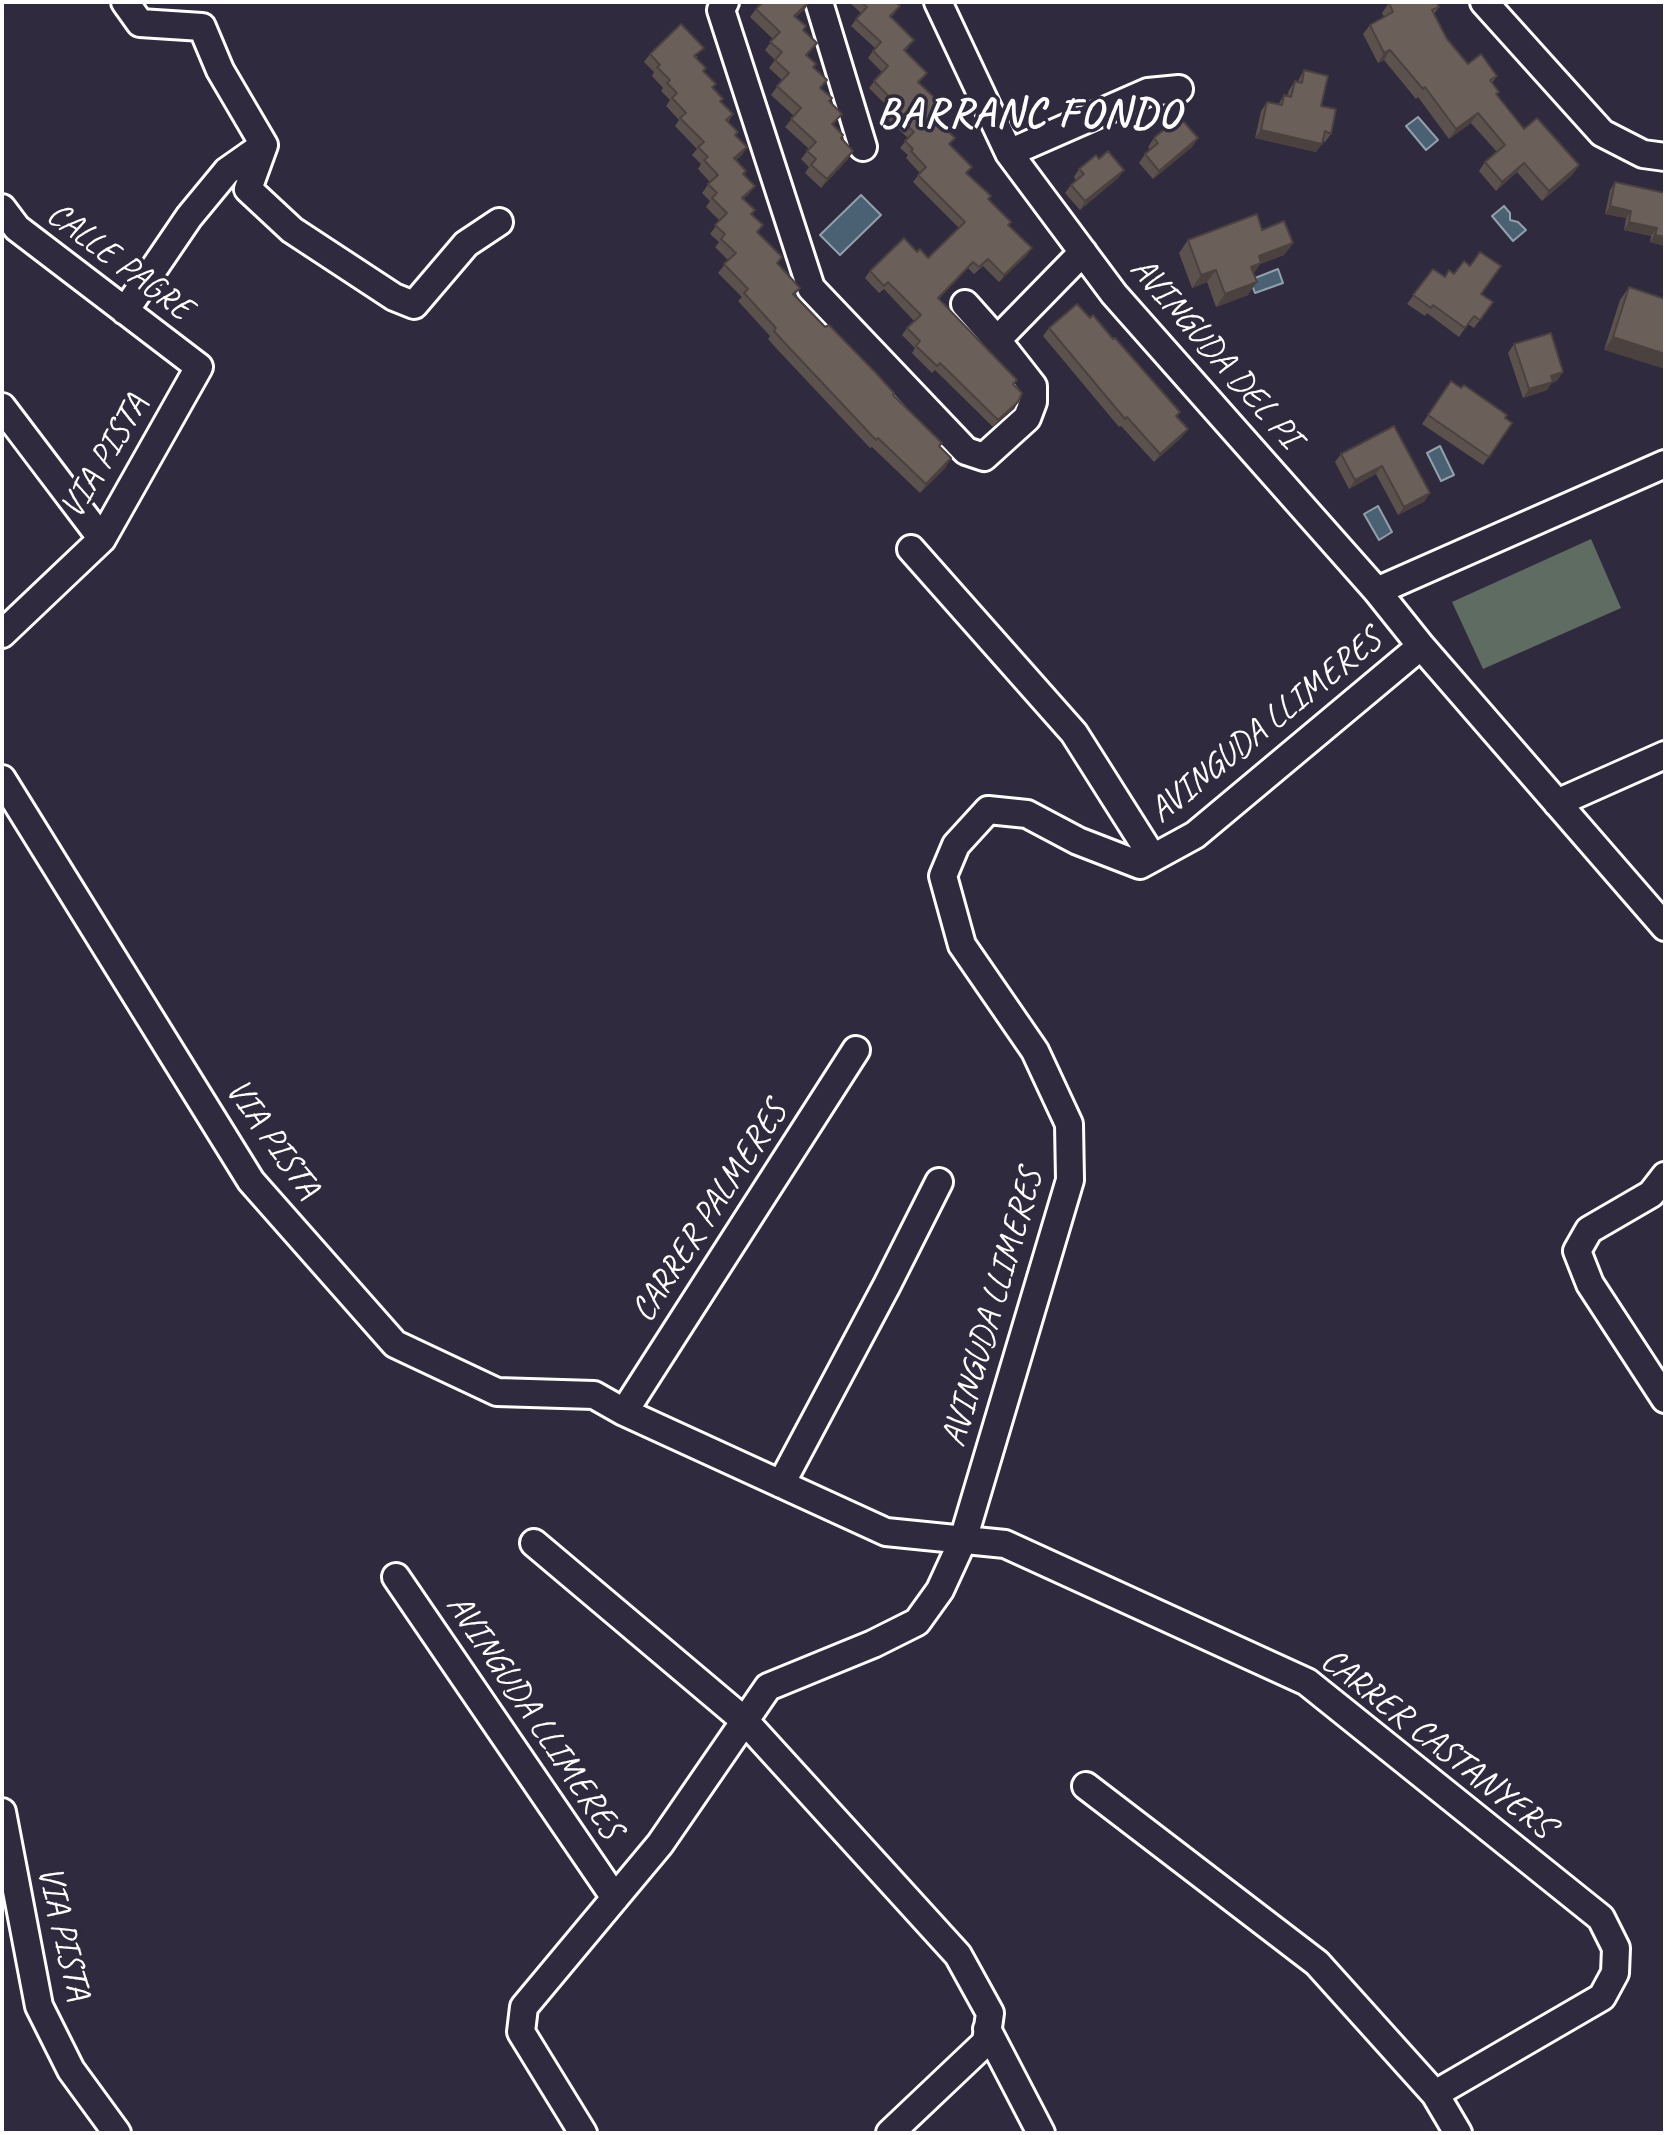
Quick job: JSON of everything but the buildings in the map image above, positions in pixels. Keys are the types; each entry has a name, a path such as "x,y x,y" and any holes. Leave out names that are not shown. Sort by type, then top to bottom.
{"street":[{"path":"125,2 140,23 202,27 220,70 264,145"},
{"path":"725,2 721,10 811,288 966,451 984,457 1027,418 1033,402 1033,386 965,304"},
{"path":"819,2 863,147"},
{"name":"AVINGUDA DEL PI","path":"938,2 1009,153 1114,294 1377,590 1421,646"},
{"path":"1484,2 1602,133 1643,155 1665,157"},
{"path":"1009,153 1148,92 1179,89"},
{"path":"264,145 248,189 292,230 394,297 414,305 466,244 499,222"},
{"path":"125,311 190,217 227,171 264,145"},
{"name":"CALLE PAGRE","path":"2,208 17,229 199,367"},
{"path":"997,340 1083,252"},
{"name":"VIA PISTA","path":"2,634 102,539 199,367"},
{"path":"2,407 102,539"},
{"path":"1377,590 1665,464"},
{"name":"AVINGUDA LLIMERES","path":"911,549 1074,733 1153,858"},
{"path":"1421,646 1665,928"},
{"name":"AVINGUDA LLIMERES","path":"583,2133 521,2032 524,2007 660,1844 768,1687 873,1644 917,1622 940,1590 962,1540 1070,1180 1069,1124 1035,1051 962,945 943,876 956,845 988,810 1027,814 1078,841 1140,865 1195,835 1421,646"},
{"path":"1557,803 1665,755"},
{"name":"VIA PISTA","path":"2,779 251,1181 395,1344 496,1392 594,1395 624,1412"},
{"name":"CARRER PALMERES","path":"624,1412 856,1050"},
{"path":"1665,1176 1651,1195 1589,1230 1577,1251 1590,1284 1665,1399"},
{"path":"781,1484 939,1182"},
{"path":"624,1412 886,1532 962,1540"},
{"name":"CARRER CASTANYERS","path":"962,1540 1005,1544 1307,1682 1601,1918 1616,1948 1615,1973 1602,1997 1435,2094"},
{"path":"534,1543 745,1721 958,1955 990,2013 986,2042 890,2133"},
{"name":"AVINGUDA LLIMERES","path":"396,1577 615,1898"},
{"path":"1086,1786 1317,1964 1435,2094 1458,2133"},
{"name":"VIA PISTA","path":"2,1812 39,2006 71,2070 117,2133"},
{"path":"987,2029 1041,2133"}],"green space":[{"path":"1591,539 1621,608 1483,669 1452,602"}],"water":[{"path":"1418,117 1438,140 1426,150 1406,126"},
{"path":"861,195 881,215 840,255 820,235"},
{"path":"1504,206 1510,213 1510,220 1518,222 1526,230 1513,241 1492,216"},
{"path":"1278,269 1283,283 1255,293 1250,280"},
{"path":"1440,446 1454,475 1441,481 1427,453"},
{"path":"1378,506 1392,532 1379,540 1364,514"}],"district":[{"name":"BARRANC FONDO","path":"1029,115"}]}
